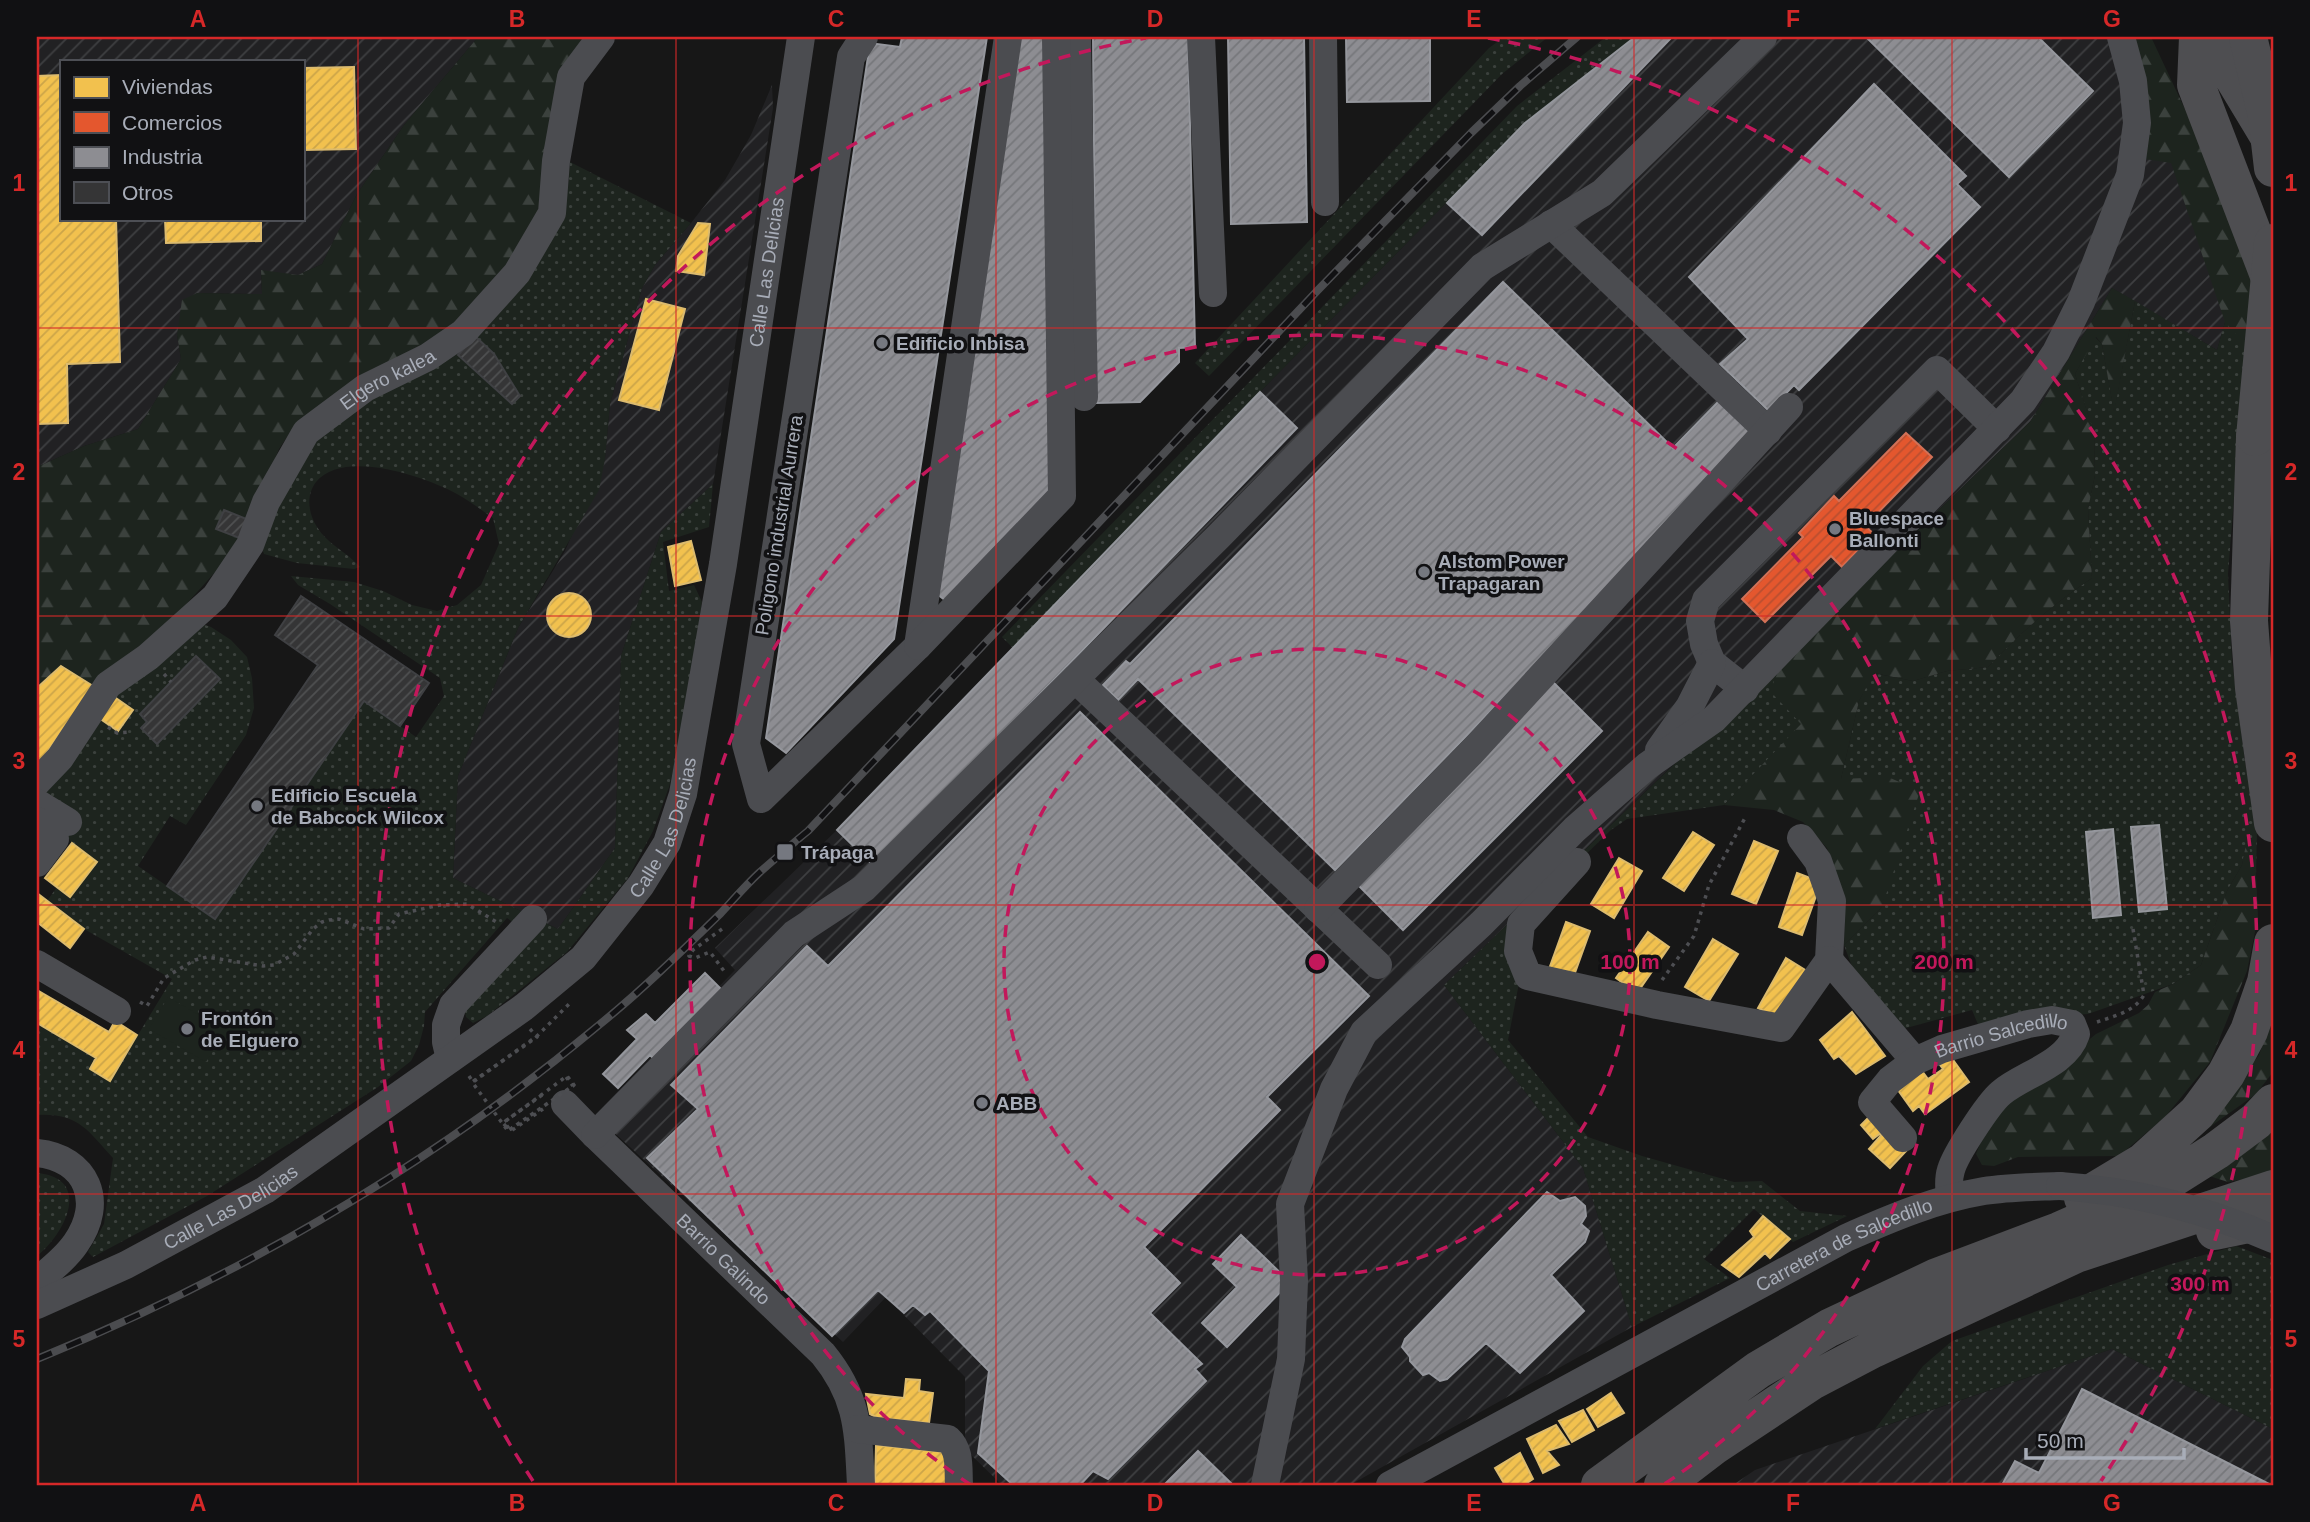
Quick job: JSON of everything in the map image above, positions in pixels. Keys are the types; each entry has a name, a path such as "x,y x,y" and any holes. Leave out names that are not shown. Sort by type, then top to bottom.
{"highway":[{"path":"2198,37 2196,85 2273,288"},
{"path":"2206,37 2273,144"},
{"path":"2248,37 2267,116 2273,168"},
{"path":"2273,243 2255,437 2249,621 2254,688 2273,823"},
{"path":"1937,1277 1989,1245 2063,1211 2132,1169 2197,1113 2226,1074 2249,1031 2266,982 2273,943"},
{"path":"1600,1485 1758,1370 1829,1328 1937,1277 2059,1231 2159,1187 2216,1151 2256,1121 2273,1103"},
{"path":"1663,1485 1714,1446 1812,1381 1924,1326 2077,1254 2273,1189"},
{"path":"1924,1326 2190,1237 2273,1219"}],"street":[{"name":"Elgero kalea","path":"37,782 60,758 108,685 148,657 215,597 250,545 266,502 306,432 365,388 428,357 463,333 517,273 552,214 556,161 571,78 601,37"},
{"name":"Calle Las Delicias","path":"37,1305 126,1265 265,1189 459,1067 524,1007 583,958 641,885 667,843 683,794 723,564 801,37"},
{"name":"Poligono industrial Aurrera","path":"864,37 851,57 746,744 761,799 918,646 1062,496 1056,37"},
{"path":"918,646 1008,37"},
{"path":"1077,37 1084,397"},
{"path":"1200,37 1213,293"},
{"path":"1323,37 1325,202"},
{"path":"595,1135 794,934 864,888 1219,536 1482,267 1602,192 1763,37"},
{"path":"1265,1485 1291,1359 1294,1281 1290,1204 1340,1077 1364,1032 1481,924 1575,829 1647,766 1714,719 2023,401 2056,352 2081,302 2130,175 2137,123 2133,81 2121,37"},
{"path":"1551,224 1768,431"},
{"path":"1745,689 1712,663 1704,644 1700,621 1706,600 1937,370 1997,429"},
{"path":"1318,908 1470,754 1789,407"},
{"path":"1647,766 1690,706 1712,663"},
{"path":"1075,679 1378,965"},
{"path":"37,803 68,822"},
{"path":"37,821 55,839 37,863"},
{"path":"1577,862 1521,924 1518,950 1528,976 1782,1028 1829,960 1832,901 1818,861 1801,838"},
{"path":"459,1067 446,1042 446,1025 453,1006 526,927"},
{"name":"Barrio Salcedillo","path":"1829,960 1915,1060"},
{"path":"37,964 117,1011"},
{"name":"Barrio Salcedillo","path":"1903,1138 1872,1102 1890,1080 1915,1060 1941,1049 2028,1024 2060,1020 2072,1024 2075,1028 2074,1040 2062,1054 2000,1094 1961,1147 1951,1170 1950,1197"},
{"name":"Barrio Galindo","path":"549,1107 595,1135 822,1354 837,1372 850,1396 858,1429 861,1485"},
{"path":"37,1153 53,1154 74,1165 87,1183 90,1200 87,1224 76,1244 37,1281"},
{"name":"Carretera de Salcedillo","path":"1390,1485 1846,1238 1902,1213 1950,1197 1987,1190 2060,1186 2129,1193 2179,1205 2273,1239"},
{"path":"858,1429 948,1439 957,1452 959,1485"}],"path":[{"path":"1657,1004 1660,983 1694,936 1709,885 1745,818"},
{"path":"164,978 195,960 207,957 263,966 274,965 294,954 322,922 338,919 364,929 389,928 399,914 440,905 467,904 526,927"},
{"path":"722,929 693,950 689,956 695,958 710,952 740,988"},
{"path":"2075,1028 2127,1011 2144,995 2133,929"},
{"path":"459,1067 473,1082 537,1036 572,1001"},
{"path":"530,1029 537,1037 472,1082 508,1131 549,1107 574,1085 567,1076 503,1123 509,1130 549,1107"}],"shaded area":[{"path":"37,37 478,37 404,125 357,194 322,264 298,275 261,271 262,294 197,293 177,335 181,359 138,429 84,446 37,467"},
{"path":"1635,37 2132,37 2231,301 2217,350 2112,288 2030,422 1444,985 1583,1168 1632,1327 1350,1485 1002,1485 965,1449 965,1377 886,1297 843,1342 595,1115 735,970 715,948 837,830 1260,392 1525,123"},
{"path":"772,85 773,108 713,484 661,532 621,656 615,848 558,929 453,878 458,776 518,628 565,551 605,459 610,404 642,288 655,265 725,180 751,135"},
{"path":"2112,1349 2273,1429 2273,1485 1733,1485 1755,1470"}],"green space":[{"path":"478,37 592,37 547,197 534,231 453,329 293,428 279,449 242,539 172,620 93,686 61,666 37,688 37,467 84,446 138,429 181,359 177,335 182,300 197,293 262,294 261,270 298,275 322,264 357,194 404,125"},
{"path":"1504,37 1548,37 1502,74 1209,376 1195,363 1489,48"},
{"path":"1606,37 1635,37 1525,123 1013,648 1002,637 1517,106"},
{"path":"2128,37 2151,37 2190,120 2252,274 2246,346 2225,322 2171,163 2138,158"},
{"path":"570,162 691,223 655,265 642,288 610,404 599,490 518,628 458,776 453,878 558,929 615,848 621,656 661,532 713,484 709,527 663,542 669,591 694,585 702,602 684,725 669,787 653,831 628,878 567,952 487,1016 473,1023 466,1017 464,1006 517,925 507,918 425,1012 419,1045 411,1061 378,1087 207,1196 93,1257 88,1252 104,1224 113,1158 89,1132 73,1120 37,1115 37,1023 96,1058 110,1081 172,979 84,929 47,901 57,887 70,896 97,862 72,843 37,797 99,718 119,730 133,710 113,696 199,623 231,640 247,657 252,678 254,708 246,735 186,825 170,816 138,866 215,919 364,701 416,737 444,696 440,678 298,585 291,576 354,582 383,591 412,605 437,611 457,605 481,585 499,544 493,518 457,494 426,480 385,469 345,467 329,472 316,482 311,493 310,510 321,533 360,567 354,569 297,563 264,554 259,540 305,449 561,218"},
{"path":"2112,288 2135,301 2114,413 2102,344 2096,337 2075,374 2094,433 2095,475 2088,509 2092,578 2037,620 1988,667 1947,671 1913,681 1874,673 1859,701 1841,779 1888,777 1920,791 1882,907 1844,945 1845,904 1827,848 1803,822 1774,810 1724,805 1801,724 1770,691 1783,660 2030,422"},
{"path":"2135,301 2217,350 2231,301 2246,346 2228,574 2232,660 2257,831 2256,875 2247,841 2242,865 2227,891 2201,965 2173,984 2088,1014 2047,1017 1982,1034 1972,1010 1899,1030 1857,980 1844,945 1882,907 1841,779 1859,701 1873,673 1913,681 1947,671 1988,667 2037,620 2092,578 2088,509 2095,475 2094,434 2075,374 2095,337 2102,344 2114,411"},
{"path":"1783,660 1802,724 1724,805 1627,819 1611,830 1515,923 1520,978 1508,1040 1588,1137 1642,1156 1734,1182 1762,1181 1800,1211 1847,1216 1793,1242 1754,1209 1704,1259 1730,1278 1632,1327 1583,1168 1444,985"},
{"path":"2247,839 2256,875 2258,917 2247,971 2210,1062 2165,1117 2119,1156 2018,1157 1994,1166 1982,1165 1976,1154 2004,1103 2096,1034 2139,1013 2148,1005 2155,992 2173,984 2201,965 2227,891 2242,865"},
{"name":"Frontón de Elguero","path":"168,997 225,1030 206,1062 149,1029"},
{"path":"2273,1017 2273,1072 2256,1094 2207,1129 2259,1055"},
{"path":"2273,1130 2273,1170 2257,1177 2228,1182 2206,1175"},
{"path":"37,1173 54,1177 65,1185 69,1196 64,1221 57,1234 37,1256"},
{"path":"2236,1246 2273,1260 2273,1429 2112,1349 1875,1429 1923,1366 1952,1341 2168,1265"}],"building: Viviendas":[{"path":"354,67 356,149 304,150 304,68"},
{"path":"60,75 60,220 116,220 120,362 67,364 68,423 37,424 37,76"},
{"path":"165,220 261,220 261,241 166,243"},
{"path":"698,223 710,224 704,275 676,271 678,256"},
{"path":"646,299 685,309 659,410 619,400"},
{"path":"691,541 701,580 675,586 668,547"},
{"path":"569,593 584,600 591,615 584,630 569,637 554,630 547,615 554,600"},
{"path":"61,666 93,686 37,767 37,688"},
{"path":"113,696 133,710 118,731 99,718"},
{"path":"1693,832 1714,845 1684,891 1663,878"},
{"path":"1754,841 1778,851 1756,904 1732,894"},
{"path":"72,843 97,862 70,897 45,878"},
{"path":"1619,858 1642,871 1614,918 1591,904"},
{"path":"1797,873 1821,882 1802,935 1779,927"},
{"path":"37,893 84,929 70,948 37,922"},
{"path":"1566,922 1590,931 1572,981 1548,972"},
{"path":"1648,932 1669,947 1637,993 1616,978"},
{"path":"1713,939 1738,954 1709,1001 1685,987"},
{"path":"1786,958 1807,971 1780,1019 1758,1008"},
{"path":"37,990 109,1032 115,1021 137,1035 110,1081 90,1069 96,1058 37,1023"},
{"path":"1852,1012 1885,1056 1856,1074 1839,1056 1834,1059 1820,1040"},
{"path":"1951,1057 1969,1082 1925,1114 1919,1106 1913,1111 1895,1086 1919,1067 1928,1079 1943,1069 1940,1065"},
{"path":"1870,1116 1882,1132 1873,1139 1861,1125"},
{"path":"1884,1132 1906,1151 1890,1168 1869,1149"},
{"path":"1763,1216 1790,1239 1770,1258 1765,1253 1739,1277 1722,1265 1754,1237 1750,1231"},
{"path":"906,1379 920,1380 919,1391 933,1393 929,1423 878,1418 870,1414 866,1394 904,1398"},
{"path":"1611,1393 1624,1413 1598,1427 1587,1409"},
{"path":"1583,1410 1594,1430 1572,1442 1559,1421"},
{"path":"1556,1425 1569,1444 1547,1451 1559,1465 1543,1473 1527,1439"},
{"path":"876,1445 944,1452 950,1485 875,1485"},
{"path":"1520,1453 1533,1479 1524,1485 1505,1485 1495,1468"}],"building: Comercios":[{"name":"Bluespace Ballonti","path":"1906,433 1932,457 1865,526 1874,534 1842,567 1831,556 1765,622 1742,599 1803,537 1799,533 1834,496 1839,501"}],"building: Industria":[{"name":"Edificio Inbisa","path":"902,37 987,37 894,639 786,753 766,738 870,43 900,47"},
{"path":"1019,37 1048,37 1051,500 950,604 937,594"},
{"path":"1093,37 1188,37 1195,347 1179,348 1179,362 1140,402 1096,403"},
{"path":"1228,37 1304,37 1307,222 1231,224"},
{"path":"1346,37 1430,37 1430,101 1347,102"},
{"path":"1635,37 1672,37 1482,235 1447,203 1525,123"},
{"path":"1866,37 2038,37 2093,91 2009,177"},
{"path":"1874,84 1966,176 1957,184 1980,207 1799,390 1794,385 1769,411 1720,364 1748,339 1689,277"},
{"name":"Alstom Power Trapagaran","path":"1503,282 1673,448 1720,400 1753,431 1714,483 1335,870 1138,679 1118,700 1103,685 1126,661 1130,664"},
{"path":"1260,392 1297,428 874,866 837,830"},
{"path":"1550,679 1602,731 1403,930 1351,878"},
{"name":"ABB","path":"1080,712 1369,996 1267,1097 1280,1110 1144,1247 1180,1283 1150,1313 1202,1364 1195,1369 1206,1381 1108,1479 1093,1471 1080,1485 1013,1485 978,1453 989,1371 930,1311 925,1315 913,1305 904,1313 878,1290 832,1336 647,1158 698,1109 671,1085 807,946 828,966"},
{"path":"2159,825 2167,909 2139,912 2131,827"},
{"path":"2113,829 2121,915 2093,918 2086,832"},
{"path":"705,973 722,990 654,1059 650,1055 618,1088 603,1074 637,1039 627,1030 646,1014 655,1023"},
{"path":"1547,1192 1560,1201 1575,1197 1585,1206 1586,1216 1581,1224 1589,1231 1585,1242 1551,1275 1584,1311 1520,1373 1486,1343 1447,1379 1440,1381 1429,1373 1423,1375 1402,1347 1405,1339"},
{"path":"1241,1235 1290,1282 1227,1347 1202,1323 1237,1287 1213,1264"},
{"path":"2082,1389 2271,1485 2002,1485 2015,1461 2039,1473"},
{"path":"1198,1451 1233,1485 1164,1485"}],"building: Otros":[{"path":"475,336 494,354 520,396 512,404 458,355"},
{"path":"224,510 249,520 242,539 216,529"},
{"name":"Edificio Escuela de Babcock Wilcox","path":"301,596 429,683 400,726 364,701 215,919 167,886 318,665 275,635"},
{"path":"196,656 220,679 157,744 141,728 147,722 140,714"}],"railway":[{"path":"37,1359 187,1292 331,1214 468,1125 615,1012 691,943 760,872 808,831 1318,290 1471,133 1577,37"}],"place":[{"name":"Edificio Inbisa","path":"882,343"},
{"name":"Bluespace Ballonti","path":"1835,529"},
{"name":"Alstom Power Trapagaran","path":"1424,572"},
{"name":"Edificio Escuela de Babcock Wilcox","path":"257,806"},
{"name":"Trápaga","path":"785,852"},
{"name":"Frontón de Elguero","path":"187,1029"},
{"name":"ABB","path":"982,1103"}]}
